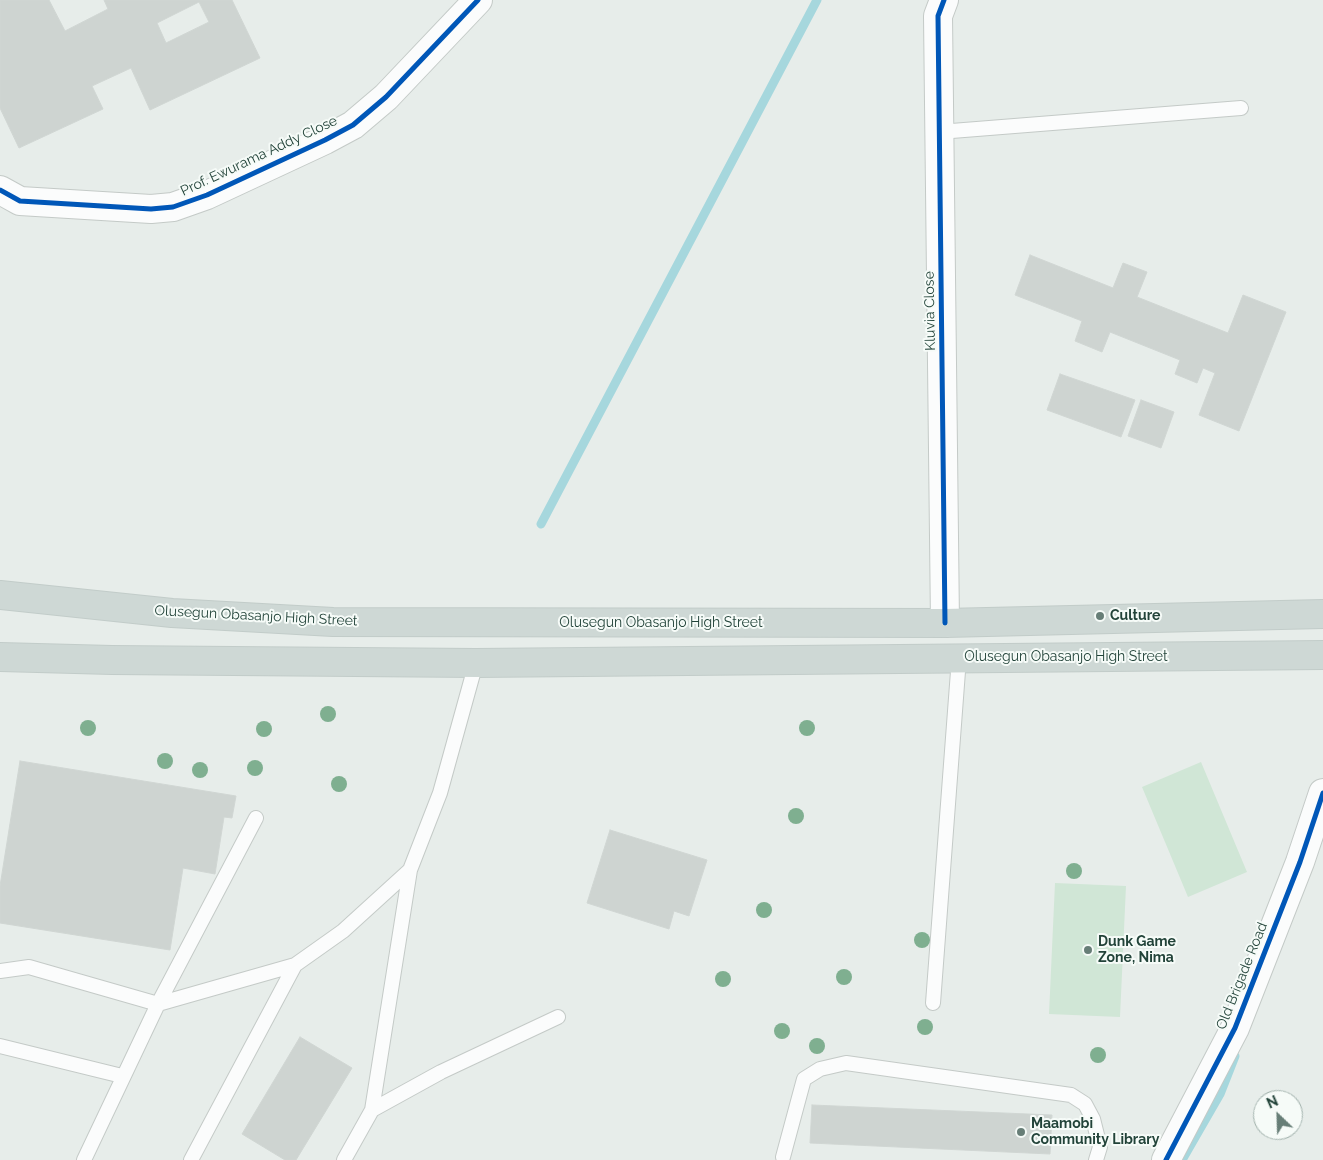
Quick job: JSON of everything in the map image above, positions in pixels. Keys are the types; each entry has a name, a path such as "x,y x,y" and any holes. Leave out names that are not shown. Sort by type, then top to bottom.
{"main road":[{"name":"Olusegun Obasanjo High Street","path":"0,595 172,613 333,622 945,623 1323,614"},
{"name":"Olusegun Obasanjo High Street","path":"0,657 476,663 1323,655"}],"street":[{"name":"Prof. Ewurama Addy Close","path":"0,190 20,201 151,209 173,208 207,195 325,140 353,124 386,97 478,0"},
{"name":"Kluvia Close","path":"944,0 938,16 945,623"},
{"name":"Old Brigade Road","path":"1166,1160 1235,1028 1300,862 1323,793"}],"lane":[{"path":"939,132 1241,108"},
{"path":"934,1003 959,658"},
{"path":"344,1160 372,1110 410,870 440,793 476,663"},
{"path":"84,1160 122,1076 158,1004 256,818"},
{"path":"0,971 28,967 158,1004 295,965 343,931 410,870"},
{"path":"192,1160 295,965"},
{"path":"372,1110 441,1072 558,1018"},
{"path":"0,1046 122,1076"},
{"path":"783,1158 804,1079 820,1069 846,1063 1071,1095 1085,1104 1093,1119 1100,1147 1096,1160"}],"green space":[{"path":"1201,762 1247,872 1188,897 1142,787"},
{"name":"Dunk Game Zone, Nima","path":"1055,883 1126,886 1120,1017 1049,1014"}],"building":[{"path":"0,0 49,0 65,31 108,9 104,0 232,0 260,58 150,110 131,68 92,86 103,109 19,148 0,108","holes":["199,2 209,22 166,43 157,23"]},
{"path":"1030,255 1113,288 1123,263 1147,272 1137,297 1228,333 1243,295 1286,312 1239,431 1199,415 1215,373 1203,368 1197,383 1175,374 1180,360 1110,332 1102,352 1075,341 1082,321 1015,295"},
{"path":"1060,374 1135,400 1121,437 1047,410"},
{"path":"1141,400 1174,412 1161,448 1128,436"},
{"path":"20,761 236,796 232,818 224,817 215,874 183,868 170,950 0,923 0,886"},
{"path":"610,830 707,860 689,916 674,911 669,929 587,903"},
{"path":"300,1037 352,1068 296,1160 285,1160 242,1134"},
{"path":"812,1105 1052,1115 1050,1154 810,1143"}],"waterway":[{"path":"541,524 817,0"},
{"path":"1182,1160 1220,1094 1235,1056"}],"cycle path":[{"path":"0,190 20,201 151,209 173,207 207,195 353,125 386,97 478,0"},
{"path":"944,0 938,16 945,623"},
{"path":"1166,1160 1235,1028 1300,862 1323,793"}],"place":[{"name":"Culture","path":"1100,616"},
{"name":"Dunk Game Zone, Nima","path":"1088,950"},
{"name":"Maamobi Community Library","path":"1021,1132"}]}
